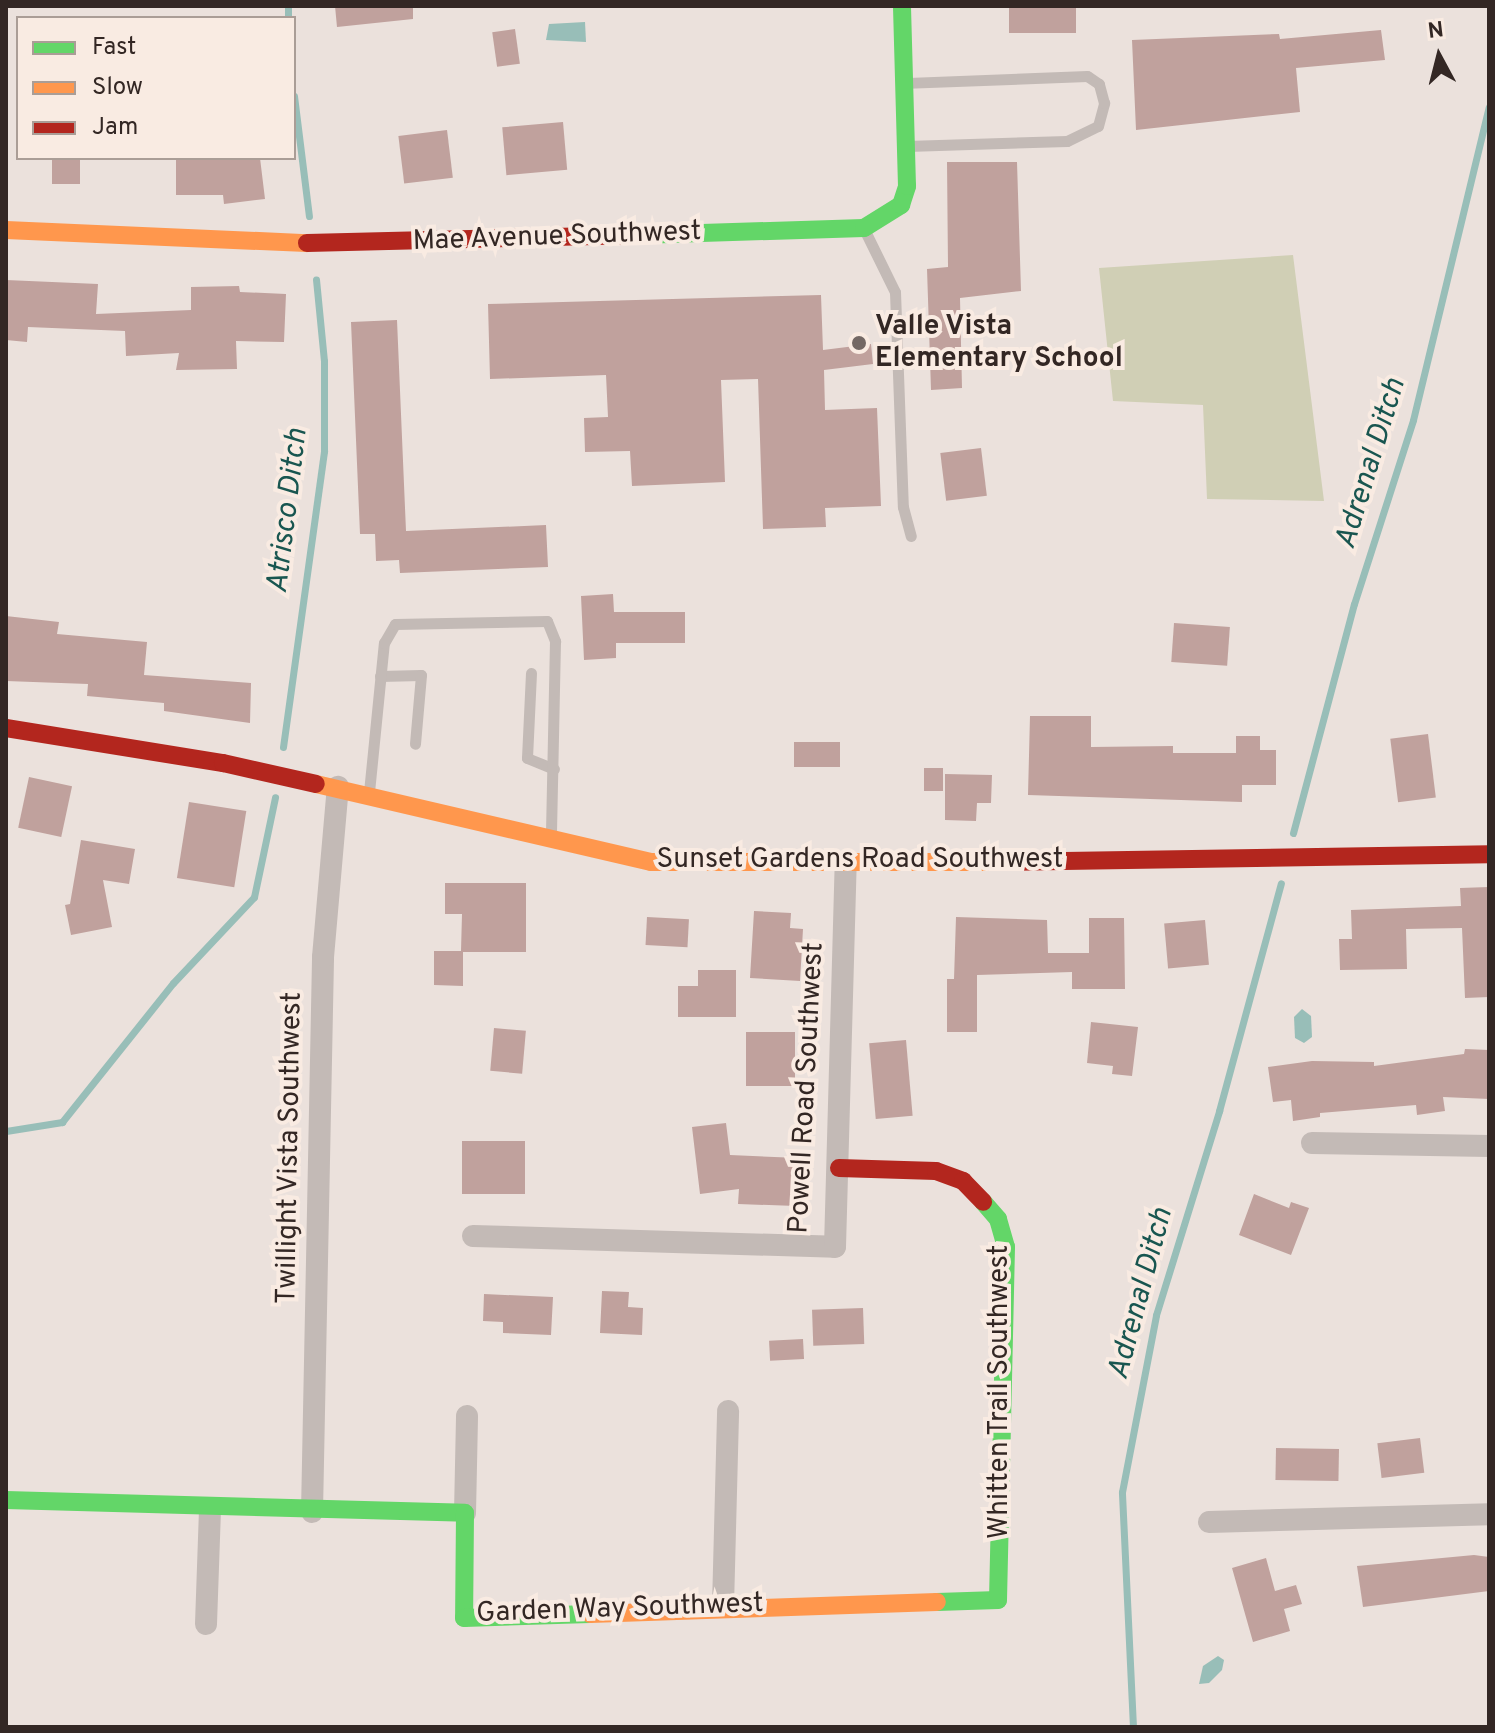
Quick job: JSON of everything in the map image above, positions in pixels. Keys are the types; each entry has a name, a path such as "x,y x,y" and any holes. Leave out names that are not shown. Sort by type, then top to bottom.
{"street":[{"path":"864,228 901,205 907,146 902,6"},
{"name":"Mae Avenue Southwest","path":"6,230 257,244 323,244 864,228"},
{"name":"Sunset Gardens Road Southwest","path":"6,728 223,763 369,794 651,862 846,865 1489,854"},
{"name":"Twillight Vista Southwest","path":"312,1512 323,957 332,786"},
{"name":"Powell Road Southwest","path":"473,1236 835,1247 846,865"},
{"path":"1312,1143 1489,1146"},
{"name":"Whitten Trail Southwest","path":"839,1168 936,1171 963,1181 998,1219 1006,1247 998,1600"},
{"path":"723,1606 728,1411"},
{"path":"6,1500 312,1512 465,1513 467,1416"},
{"path":"206,1624 210,1509"},
{"name":"Garden Way Southwest","path":"465,1513 464,1618 723,1606 998,1600"},
{"path":"1209,1522 1489,1514"}],"lane":[{"path":"905,83 1087,76 1099,84 1104,103 1098,126 1067,141 907,146"},
{"path":"864,228 895,292 903,507 911,536"},
{"path":"369,794 384,643 395,624 547,621 555,641 550,839"},
{"path":"531,673 527,758 554,769"},
{"path":"380,676 421,675 415,744"}],"green space":[{"path":"1293,255 1324,501 1207,499 1203,405 1113,401 1099,268"}],"water":[{"path":"585,22 586,42 546,40 549,24"},
{"path":"1302,1009 1311,1016 1312,1037 1304,1043 1295,1038 1294,1017"},
{"path":"1218,1656 1224,1660 1222,1670 1209,1683 1199,1684 1203,1666"}],"building":[{"path":"335,6 413,6 413,19 337,27"},
{"path":"1009,6 1076,6 1076,33 1009,33"},
{"path":"515,29 520,64 497,67 492,32"},
{"path":"1381,30 1385,60 1296,68 1300,112 1136,130 1132,40 1279,34 1280,39"},
{"path":"563,122 567,170 506,175 502,127"},
{"path":"447,130 453,178 404,184 398,136"},
{"path":"52,160 80,160 80,184 52,184"},
{"path":"176,160 260,160 265,199 224,204 223,195 176,195"},
{"path":"947,162 1017,162 1021,291 960,298 962,388 931,390 927,269 948,267"},
{"path":"6,280 98,284 96,314 191,310 191,287 239,286 240,292 286,294 284,342 236,341 237,369 176,370 179,353 126,356 125,331 28,327 27,342 6,340"},
{"path":"821,295 823,350 871,344 873,364 824,370 825,410 877,408 881,506 825,508 826,527 763,529 758,379 721,380 725,482 632,486 630,451 585,452 584,418 608,417 606,375 490,379 488,304"},
{"path":"397,320 406,531 546,525 548,567 400,573 399,560 376,561 375,534 360,534 351,322"},
{"path":"981,448 987,496 946,501 940,453"},
{"path":"613,594 614,612 685,612 685,643 616,643 616,658 584,660 581,596"},
{"path":"6,616 59,622 57,634 147,642 144,675 251,683 250,723 164,711 164,703 87,696 88,684 6,681"},
{"path":"1174,623 1230,627 1227,666 1171,662"},
{"path":"1030,716 1091,716 1091,747 1173,746 1173,753 1236,753 1236,736 1260,736 1260,750 1276,750 1276,785 1242,785 1242,802 1028,795"},
{"path":"1428,734 1436,798 1398,802 1390,739"},
{"path":"794,742 840,742 840,767 794,767"},
{"path":"924,768 943,768 943,791 924,791"},
{"path":"945,774 992,775 991,803 977,803 976,821 945,820"},
{"path":"29,777 72,786 61,837 18,828"},
{"path":"189,802 246,811 234,887 177,878"},
{"path":"81,840 135,849 129,884 103,880 112,927 71,935 65,905 70,904"},
{"path":"445,883 526,883 526,952 463,952 463,986 434,985 434,951 461,951 462,914 445,914"},
{"path":"1489,887 1489,997 1465,998 1462,928 1406,929 1407,969 1340,970 1339,939 1352,939 1351,910 1461,906 1460,888"},
{"path":"754,911 791,913 790,928 803,929 800,981 750,978"},
{"path":"647,917 689,919 687,947 646,945"},
{"path":"956,917 1047,920 1048,953 1089,953 1089,918 1124,918 1125,989 1072,989 1072,972 977,975 977,1032 947,1032 947,979 954,979"},
{"path":"1205,920 1209,965 1168,968 1164,924"},
{"path":"698,970 736,970 736,1017 678,1017 678,986 698,986"},
{"path":"1091,1022 1138,1027 1132,1076 1112,1074 1113,1066 1087,1063"},
{"path":"494,1028 526,1031 522,1074 490,1071"},
{"path":"746,1032 795,1032 795,1086 746,1086"},
{"path":"906,1040 913,1116 876,1119 869,1043"},
{"path":"1465,1049 1489,1050 1489,1099 1443,1097 1445,1111 1417,1115 1416,1105 1320,1113 1320,1117 1293,1121 1291,1100 1273,1102 1268,1067 1312,1061 1374,1062 1374,1066 1464,1054"},
{"path":"726,1123 730,1155 799,1158 796,1206 738,1204 739,1189 700,1194 692,1127"},
{"path":"462,1141 525,1141 525,1194 462,1194"},
{"path":"1254,1194 1289,1208 1291,1202 1309,1208 1291,1255 1239,1235"},
{"path":"602,1291 629,1292 628,1307 643,1308 642,1335 600,1333"},
{"path":"484,1294 553,1297 551,1335 503,1333 503,1322 483,1321"},
{"path":"863,1308 864,1344 813,1346 812,1310"},
{"path":"803,1339 804,1359 770,1361 769,1341"},
{"path":"1420,1438 1424,1473 1382,1478 1377,1443"},
{"path":"1276,1448 1339,1449 1338,1481 1275,1480"},
{"path":"1474,1555 1489,1557 1489,1591 1363,1607 1357,1566"},
{"path":"1266,1558 1275,1591 1296,1585 1302,1604 1284,1609 1290,1631 1253,1642 1232,1568"}],"waterway":[{"name":"Atrisco Ditch","path":"288,6 288,16"},
{"name":"Adrenal Ditch","path":"1293,833 1354,604 1413,420 1489,107"},
{"name":"Atrisco Ditch","path":"296,112 309,216"},
{"name":"Atrisco Ditch","path":"283,747 324,451 324,361 316,279"},
{"name":"Atrisco Ditch","path":"6,1131 62,1122 173,983 254,897 275,797"},
{"name":"Adrenal Ditch","path":"1133,1727 1122,1492 1156,1315 1219,1111 1281,883"}],"traffic: fast":[{"path":"639,235 864,228 901,205 907,186 902,6"},
{"path":"937,1602 998,1600 1006,1247 998,1219 983,1202"},
{"path":"6,1500 465,1513 464,1618 590,1614"}],"traffic: slow":[{"path":"6,230 307,243"},
{"path":"316,784 651,862 1003,862"},
{"path":"590,1614 937,1602"}],"traffic: jam":[{"path":"307,243 639,235"},
{"path":"6,728 223,763 316,784"},
{"path":"1003,862 1489,854"},
{"path":"839,1168 936,1171 963,1181 983,1202"}],"place":[{"name":"Valle Vista Elementary School","path":"859,343"}]}
